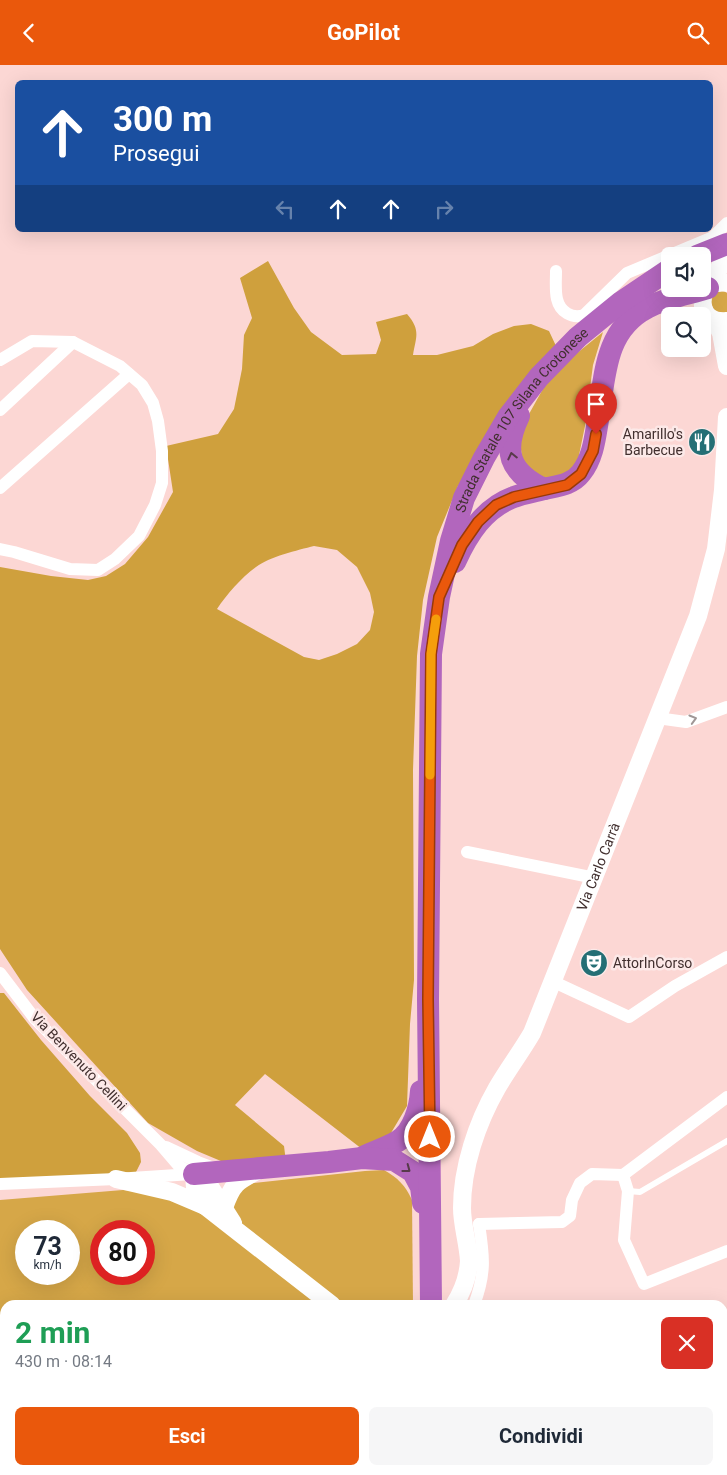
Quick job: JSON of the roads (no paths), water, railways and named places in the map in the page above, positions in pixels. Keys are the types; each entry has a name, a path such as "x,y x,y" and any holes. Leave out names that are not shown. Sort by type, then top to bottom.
{"highway":[{"path":"711,250 727,243"},
{"name":"Strada Statale 107 Silana Crotonese","path":"432,1300 428,999 431,654 439,597 451,541 464,499 484,458 508,417 539,377 585,331 621,301 661,275"},
{"path":"439,597 462,545 478,522 496,505 514,497 567,485 581,474 593,451 611,346 620,329 648,307 660,303 715,301"},
{"path":"539,377 513,429 510,445 512,460 517,471 530,482 544,489"},
{"path":"362,1158 400,1140 412,1126 420,1100 428,999"},
{"path":"194,1174 329,1163 362,1158 394,1160 413,1171 421,1187 431,1254"}],"main road":[{"path":"727,248 715,301 727,366"},
{"name":"Via Carlo Carrà","path":"457,1300 464,1288 470,1261 472,1226 462,1208 465,1176 476,1134 497,1087 532,1033 554,982 698,616 716,549 723,490 727,417"},
{"path":"224,1208 229,1193 239,1180 260,1169"},
{"path":"194,1174 195,1188 205,1206"},
{"path":"194,1174 209,1185 238,1232"},
{"path":"116,1179 172,1191 205,1206 326,1300"}],"street":[{"path":"556,271 556,298 559,305 567,314 578,317 584,315 627,273 713,237 727,223"},
{"path":"0,360 32,341 73,342 120,366 142,385 153,403 158,421 162,451 162,483 155,505 139,536 115,559 98,570 70,569 0,549"},
{"path":"0,410 73,342"},
{"path":"0,489 129,374"},
{"path":"657,718 686,722 727,707"},
{"path":"467,852 595,877"},
{"path":"554,982 629,1017 674,987 727,957"},
{"name":"Via Benvenuto Cellini","path":"1,975 35,1019 161,1145 187,1165 194,1174"},
{"path":"476,1300 480,1289 484,1258 472,1226 562,1222 570,1216 572,1200 580,1183 592,1174 623,1175 727,1097"},
{"path":"161,1145 163,1161 161,1176"},
{"name":"Via Benvenuto Cellini","path":"161,1145 198,1162 225,1171"},
{"path":"0,1184 194,1174"},
{"path":"623,1175 628,1191 624,1240 644,1284 727,1251"}],"lane":[{"path":"628,1191 640,1192 727,1141"}],"place":[{"name":"Amarillo's Barbecue","path":"702,442"},
{"name":"AttorInCorso","path":"594,963"}]}
